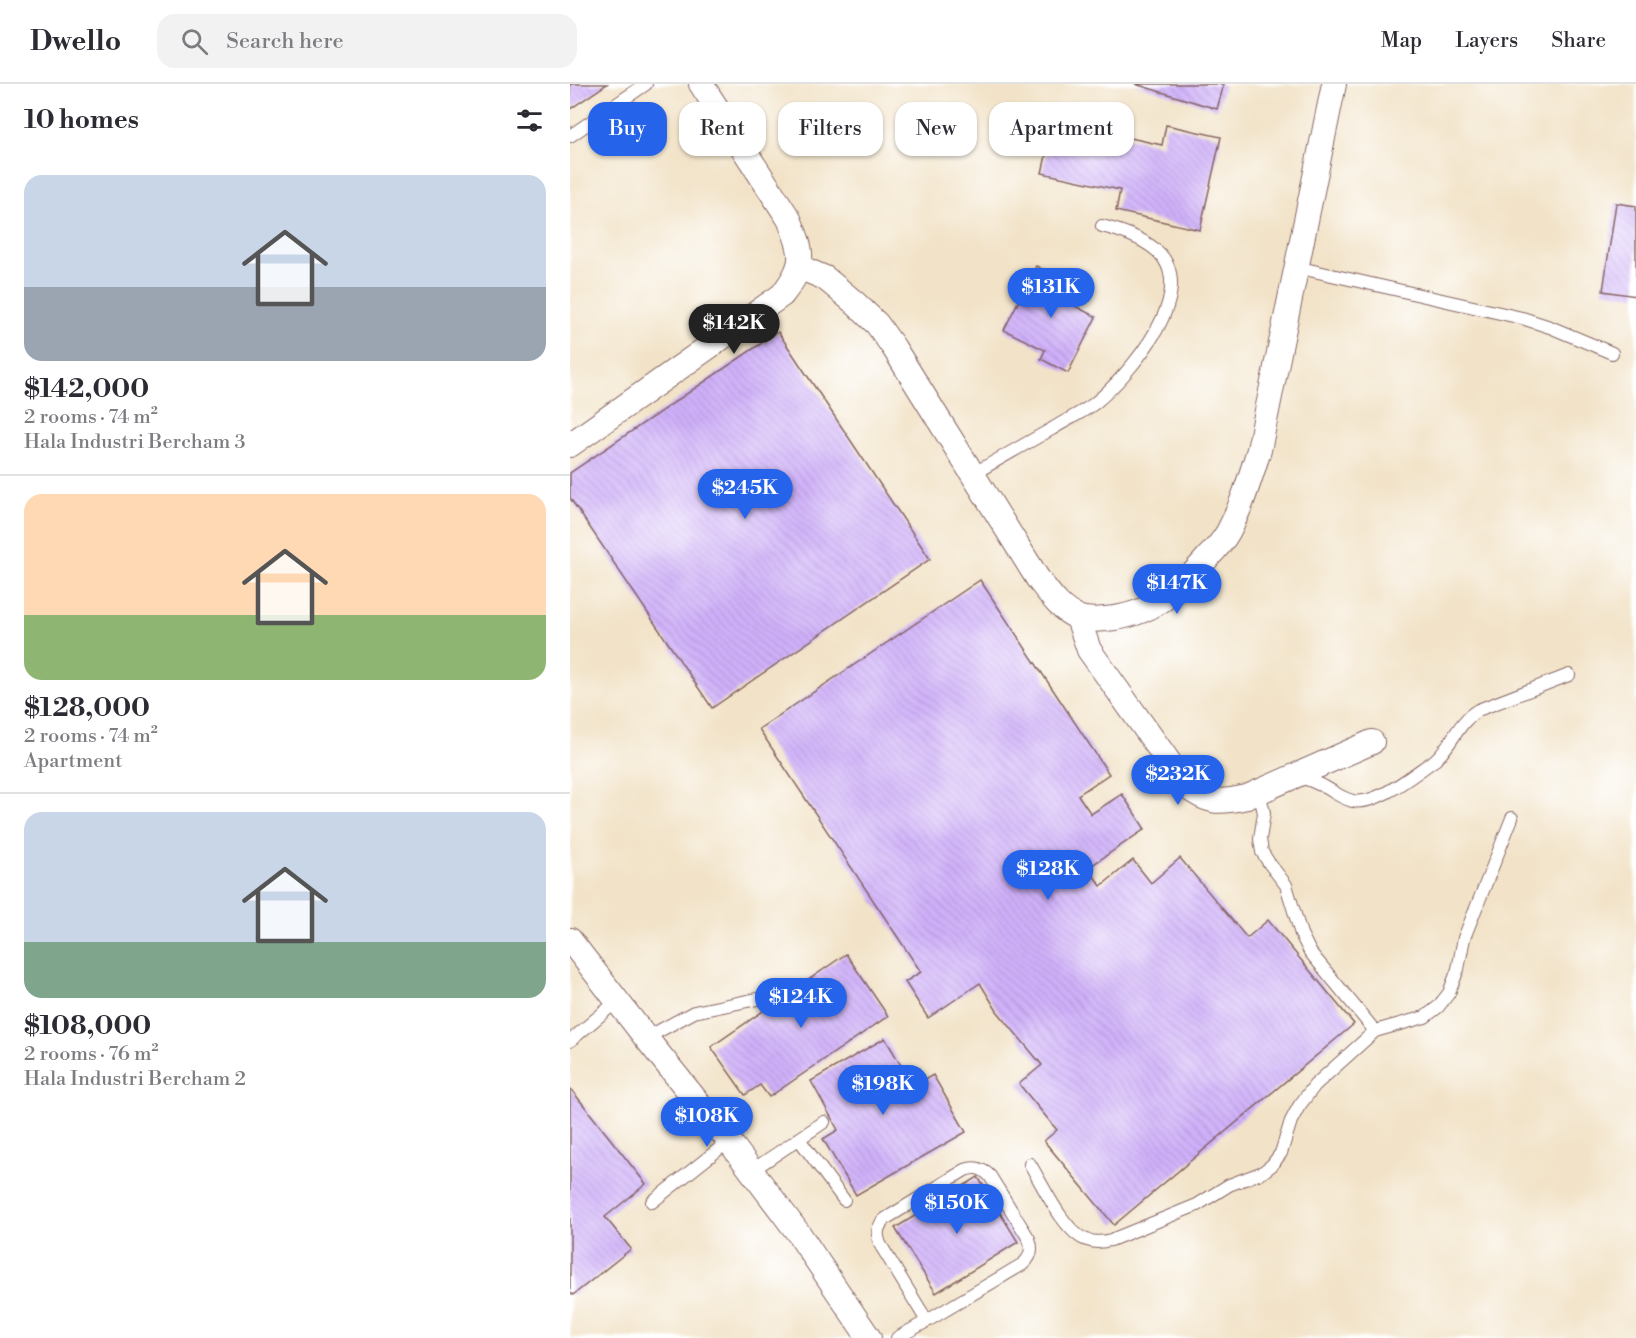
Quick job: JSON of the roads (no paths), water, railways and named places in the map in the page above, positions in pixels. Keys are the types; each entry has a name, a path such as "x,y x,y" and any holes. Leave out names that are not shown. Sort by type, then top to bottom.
{"street":[{"path":"570,446 782,295 799,267 801,251 789,219 701,84"},
{"path":"799,267 825,278 877,324 1038,579 1057,604 1078,618 1099,620 1139,613 1180,588 1196,571 1227,534 1247,488 1259,450 1334,84"},
{"path":"1078,618 1089,650 1186,786 1197,795 1210,800 1228,801 1247,797 1372,742"},
{"path":"570,940 729,1141 799,1234 869,1338"}],"lane":[{"path":"570,136 646,84"},
{"path":"973,474 1094,404 1133,363 1153,336 1167,307 1172,282 1166,264 1157,251 1142,241 1124,232 1102,226"},
{"path":"1296,267 1522,318 1612,353"},
{"path":"1296,774 1353,801 1364,801 1376,797 1435,760 1468,715 1569,675"},
{"path":"1259,791 1264,813 1260,839 1262,852 1286,885 1301,934 1310,952 1375,1031"},
{"path":"1030,1164 1065,1223 1085,1240 1098,1243 1111,1240 1197,1205 1229,1185 1263,1172 1281,1153 1291,1121 1315,1085 1375,1031 1425,1017 1438,1007 1449,993 1458,969 1464,938 1512,818"},
{"path":"646,1038 694,1012 771,996"},
{"path":"570,1041 616,1001"},
{"path":"751,1171 824,1122"},
{"path":"799,1139 844,1200"},
{"path":"652,1202 729,1141"},
{"path":"897,1338 927,1321 1023,1264 1031,1253 1032,1246 1029,1239 990,1176 979,1168 965,1170 885,1219 877,1231 880,1244 927,1321"}]}
